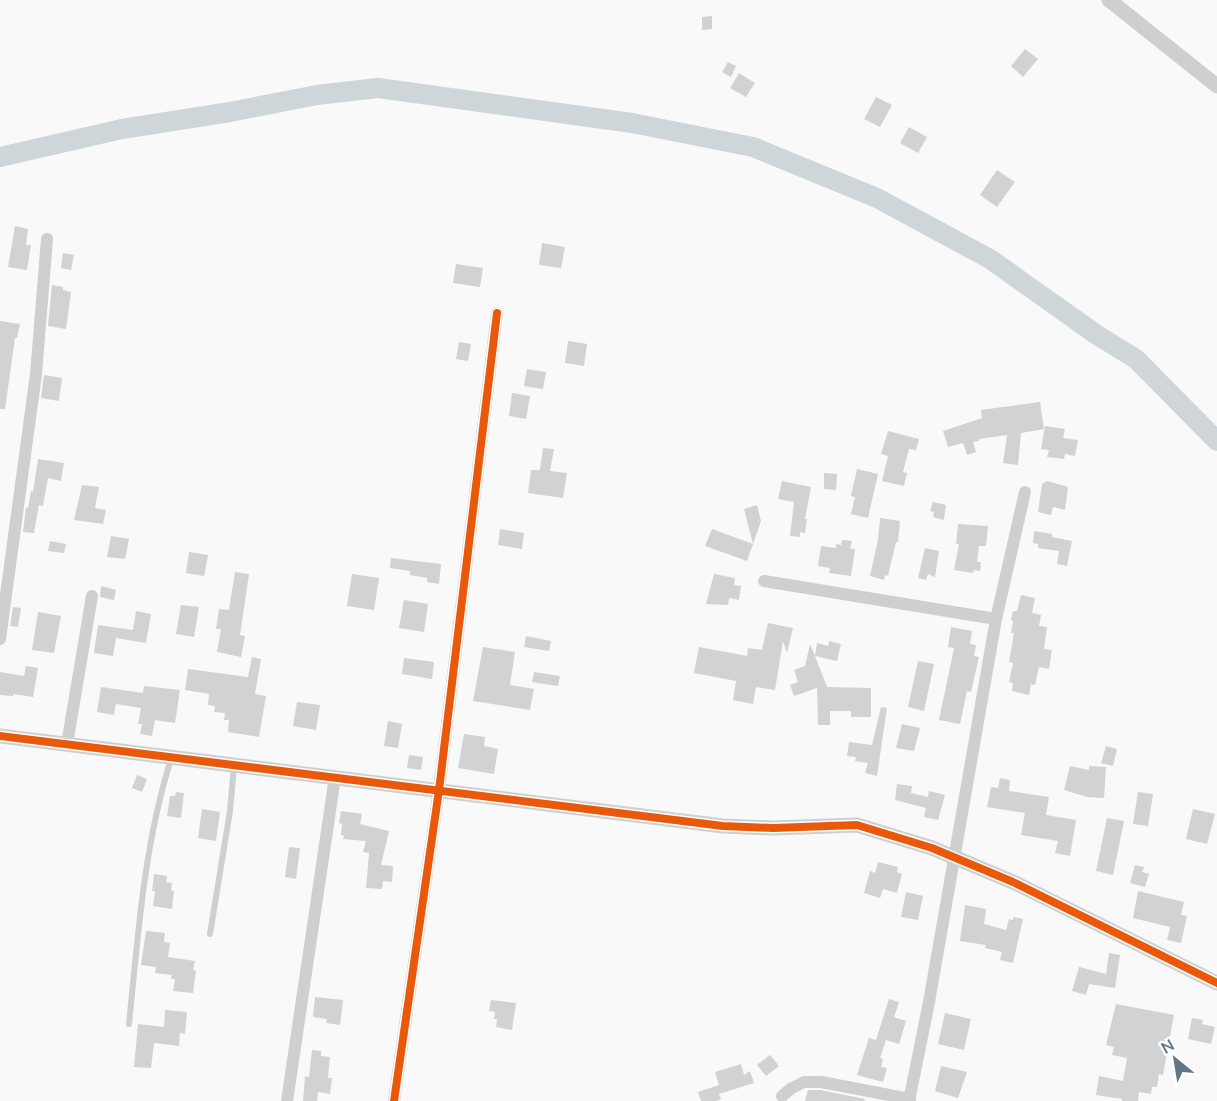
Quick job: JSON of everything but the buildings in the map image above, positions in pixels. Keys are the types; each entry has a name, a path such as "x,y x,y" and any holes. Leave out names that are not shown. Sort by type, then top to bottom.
{"street":[{"path":"1109,0 1217,86"},
{"path":"0,639 35,384 47,240"},
{"path":"394,1101 439,790 497,313"},
{"path":"782,1096 804,1082 821,1082 909,1100 929,1002 996,619 1025,492"},
{"path":"764,580 996,619"},
{"path":"67,744 92,596"},
{"path":"0,736 723,826 773,828 857,825 932,848 1013,882 1217,983"},
{"path":"287,1101 335,777"}],"lane":[{"path":"129,1024 140,905 153,827 172,757"},
{"path":"210,934 230,811 234,764"}],"waterway":[{"path":"0,157 122,129 230,112 317,95 378,88 632,123 753,147 877,198 990,259 1097,335 1136,359 1217,441"}],"cycle path":[{"path":"394,1101 439,790 497,313"},
{"path":"0,736 723,826 773,828 857,825 932,848 1013,882 1217,983"}]}
